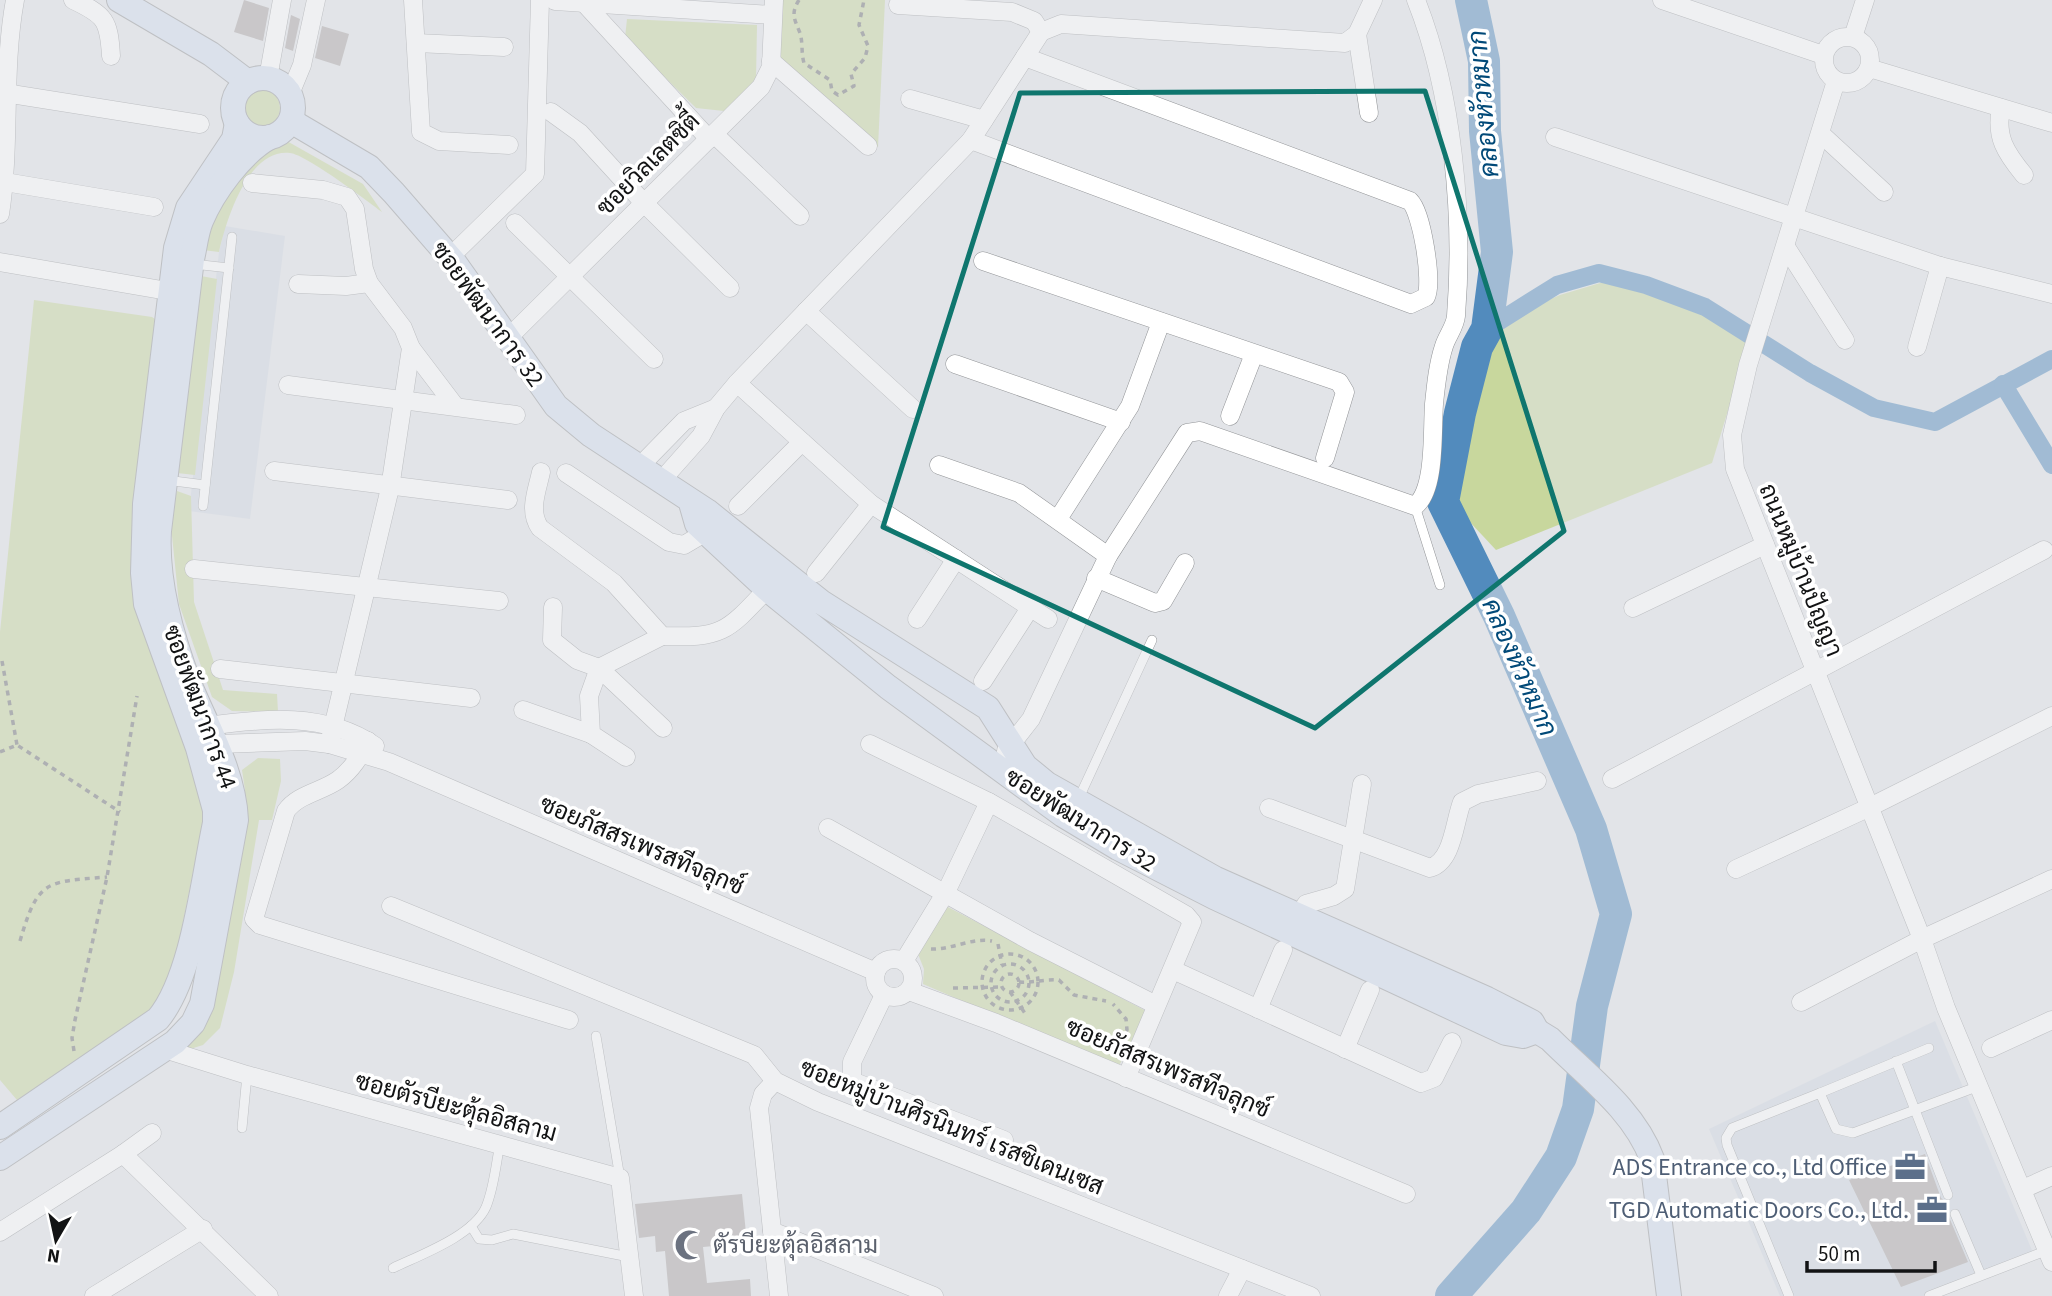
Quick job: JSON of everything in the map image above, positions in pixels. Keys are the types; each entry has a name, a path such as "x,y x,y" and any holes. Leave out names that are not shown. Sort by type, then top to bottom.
{"street":[{"path":"0,214 5,182 4,33 15,0"},
{"path":"73,0 99,12 105,20 111,56"},
{"path":"119,0 258,80 284,86 290,94 293,112 284,130 270,137 247,134 237,123 233,102 258,80 282,0"},
{"path":"290,94 302,65 316,0"},
{"path":"413,0 421,132 439,141 509,145"},
{"path":"662,481 701,436 716,408 737,383 971,140 1041,32 1060,24 1345,43 1357,34 1373,0"},
{"path":"996,766 1031,719 1108,556 1187,433 1192,430 1415,506 1426,491 1437,374 1444,346 1455,320 1458,264 1450,125 1435,55 1416,0"},
{"path":"1662,0 1823,55"},
{"path":"1853,37 1865,0"},
{"path":"450,257 535,174 548,1 585,5 773,7"},
{"path":"585,5 712,136 800,216"},
{"path":"898,5 1012,12 1034,21 1041,32"},
{"name":"ซอยวิลเลตซิตี้","path":"507,339 761,87 768,77 771,61 773,7"},
{"path":"1357,34 1369,113"},
{"path":"1853,37 1860,41 1869,53 1869,68 1858,80 1836,81 1825,70 1823,55 1826,48 1838,38 1853,37"},
{"path":"416,43 504,47"},
{"path":"971,140 1411,304 1426,297 1429,284 1419,215 1410,201 1025,57"},
{"path":"771,61 868,146"},
{"path":"1869,68 2052,124"},
{"name":"ถนนหมู่บ้านปัญญา","path":"1836,81 1796,218 1748,365 1732,435 1735,469 1979,1086 2050,1256"},
{"path":"5,93 200,124"},
{"path":"910,99 984,120"},
{"path":"2001,108 1998,123 2000,138 2006,153 2024,175"},
{"path":"551,112 580,133 644,203 730,288"},
{"name":"ซอยพัฒนาการ 32","path":"290,121 369,167 450,257 556,406 591,435 707,511 821,602 988,708 1025,766 1077,802 1216,879 1487,999 1532,1022 1630,1119 1644,1138 1652,1159 1669,1296"},
{"name":"ซอยพัฒนาการ 44","path":"0,1127 158,1019 170,1005 180,979 215,823 215,810 203,737 189,682 167,615 158,558 166,480 178,293 176,248 188,208 234,139 237,123"},
{"path":"1821,134 1884,192"},
{"name":"ซอยพัฒนาการ 44","path":"0,1158 164,1049 193,1023 202,1004 236,820 236,807 157,639 146,604 143,573 145,504 178,293 191,264 201,221 244,155 270,137"},
{"path":"1555,137 1940,266 2052,293"},
{"path":"5,182 154,207"},
{"path":"252,183 323,190 347,197 355,209 363,270 369,283 403,328 411,348 456,406"},
{"path":"515,223 654,359"},
{"path":"1786,247 1845,340"},
{"path":"983,261 1343,385 1345,392 1325,458"},
{"path":"0,262 178,293"},
{"path":"1917,347 1940,266"},
{"path":"298,284 346,286 369,283"},
{"path":"806,311 913,409"},
{"path":"1058,519 1134,398 1160,322"},
{"path":"331,735 390,488 411,348"},
{"path":"1230,416 1254,354"},
{"path":"955,364 1121,422"},
{"path":"737,383 871,505 1048,619"},
{"path":"288,385 516,415"},
{"path":"640,466 684,421 716,408"},
{"path":"738,506 802,442"},
{"path":"939,465 1019,493 1108,556"},
{"path":"274,471 390,488 508,500"},
{"path":"541,472 534,520 572,554 614,583 662,636"},
{"path":"566,472 669,542 684,545 706,532"},
{"name":"ซอยพัฒนาการ 32","path":"691,503 697,524 767,589 888,687 1063,815 1118,848 1214,897 1506,1033 1523,1036 1544,1035"},
{"path":"816,573 871,505"},
{"path":"1633,608 1765,545"},
{"path":"1612,779 2044,550"},
{"path":"917,619 956,559"},
{"path":"1096,578 1155,603 1163,601 1185,563"},
{"path":"194,569 499,601"},
{"path":"591,734 589,696 599,668 662,636 717,634 747,611 767,589"},
{"path":"553,607 552,640 577,660 599,668 663,728"},
{"path":"983,681 1030,608"},
{"path":"220,669 471,698"},
{"path":"523,710 591,734 626,757"},
{"path":"1736,869 1870,807 2052,716"},
{"name":"ซอยภัสสรเพรสทีจลุกซ์","path":"203,737 278,719 331,735 876,972"},
{"path":"870,744 989,802 1186,915 1192,922 1191,930 1126,1078"},
{"path":"364,748 339,779 292,803 286,811 254,919 260,925 569,1020"},
{"path":"1269,808 1430,868 1439,865 1446,854 1462,802 1478,794 1537,781"},
{"path":"1299,917 1306,904 1335,897 1345,889 1355,840 1362,783"},
{"path":"989,802 946,892 909,954 887,960 876,972 876,985 884,995 852,1062 852,1081 858,1086 1004,1140"},
{"path":"828,828 1030,941 1156,1005"},
{"path":"1801,1002 1922,939 2052,879"},
{"name":"ซอยหมู่บ้านศิรนินทร์ เรสซิเดนเซส","path":"391,906 754,1055 775,1082 818,1102 1311,1296"},
{"path":"1258,1009 1283,950"},
{"path":"909,954 914,975 909,991"},
{"path":"1172,970 1412,1079 1427,1083 1434,1078 1452,1042"},
{"path":"1345,1049 1370,989"},
{"name":"ซอยภัสสรเพรสทีจลุกซ์","path":"884,995 897,998 909,991 929,996 1406,1194"},
{"path":"1991,1048 2052,1020"},
{"name":"ซอยตัรบียะตุ้ลอิสลาม","path":"164,1049 247,1075 620,1178"},
{"path":"775,1082 763,1094 759,1108 779,1296"},
{"path":"0,1232 152,1133"},
{"path":"123,1154 269,1296"},
{"path":"2023,1189 2052,1176"},
{"path":"620,1178 634,1296"},
{"path":"94,1296 203,1229"},
{"path":"772,1231 934,1296"},
{"path":"1228,1296 1242,1269"}],"lane":[{"path":"203,506 232,237"},
{"path":"191,264 229,268"},
{"path":"166,480 205,485"},
{"path":"1415,506 1440,585"},
{"path":"1077,802 1153,640"},
{"path":"596,1036 620,1178"},
{"path":"1789,1296 1726,1138 1732,1128 1928,1048"},
{"path":"1896,1061 1948,1195"},
{"path":"242,1128 247,1075"},
{"path":"1820,1093 1836,1129 1845,1133 1917,1111 1979,1086"},
{"path":"393,1268 438,1247 471,1226 485,1209 500,1143"},
{"path":"1955,1214 1980,1275"},
{"path":"471,1226 479,1239 492,1240 513,1234 629,1257"},
{"path":"1929,1296 1980,1275 2050,1256"}],"path":[{"path":"799,0 794,8 793,22 801,35 804,63 830,80 832,91 838,95 854,86 852,74 865,58 868,46 859,25 864,0"},
{"path":"2,661 17,745 120,812"},
{"path":"86,1070 75,1058 72,1038 120,812 137,696"},
{"path":"0,752 17,745"},
{"path":"20,941 31,905 42,890 52,884 107,877"},
{"path":"909,954 984,939 996,942 1002,954 1002,965 993,974 991,988 1001,1001 1016,1001 1025,996 1030,983 1021,966 1002,965"},
{"path":"1002,954 1019,955 1027,959 1034,966 1039,978 1037,993 1032,1001 1020,1009 998,1007 990,1002 982,988 986,967 1002,954"},
{"path":"1003,987 1002,979 1009,974 1015,975 1020,982 1030,983 1039,978 1059,980 1074,995 1087,1000 1103,999 1116,1005 1126,1019 1127,1030 1100,1051"},
{"path":"1010,992 1016,990 1020,982"},
{"path":"929,996 948,989 1003,987 1010,992 1020,1009 1031,1020"}],"highlighted area":[{"path":"1425,91 1564,531 1315,728 883,527 1020,93"}],"shaded area":[{"path":"225,226 285,236 250,519 189,511 219,252"},
{"path":"1935,1021 2034,1255 1925,1296 1780,1296 1709,1129"}],"green space":[{"path":"777,0 885,0 878,147 776,58"},
{"path":"627,19 757,25 756,80 724,111 696,108 625,38"},
{"path":"261,89 274,95 280,108 274,121 261,127 248,121 242,108 248,95"},
{"path":"285,140 363,184 382,212 309,161 290,153 275,155 262,162 241,189 219,252 203,250 205,236 252,146"},
{"path":"201,276 217,279 195,475 177,473"},
{"path":"1617,278 1751,335 1712,463 1496,550 1454,505 1460,413 1495,323 1560,295"},
{"path":"34,300 152,317 159,322 136,576 190,746 204,817 171,982 156,1007 17,1100 0,1080 0,632"},
{"path":"177,491 191,496 194,602 223,690 277,694 278,712 232,711 212,697 179,604 170,516"},
{"path":"258,758 280,759 281,781 272,820 259,820 234,972 220,1028 203,1045 187,1050 179,1047 243,826 245,790 242,770"},
{"path":"946,906 1146,1011 1118,1068 923,984 924,969 918,954"}],"building":[{"path":"244,0 269,8 263,41 234,32"},
{"path":"291,15 300,19 293,51 285,48"},
{"path":"322,26 349,34 340,66 315,58"},
{"path":"1925,1154 1968,1262 1901,1287 1849,1180"},
{"name":"ตัรบียะตุ้ลอิสลาม","path":"742,1194 747,1243 703,1247 707,1283 750,1279 751,1296 669,1296 665,1251 656,1252 655,1236 639,1238 635,1204"}],"waterway":[{"name":"คลองหัวหมาก","path":"1451,1296 1526,1211 1561,1157 1578,1109 1592,1006 1616,914 1591,829 1499,616 1443,502 1460,413 1477,347 1487,329 1497,252 1485,131 1484,61 1471,0"},
{"path":"1487,329 1557,285 1599,273 1646,285 1705,307 1810,373 1874,408 1935,422 2052,359"},
{"path":"2003,384 2052,465"}],"place":[{"name":"ADS Entrance co., Ltd Office","path":"1910,1167"},
{"name":"TGD Automatic Doors Co., Ltd.","path":"1932,1210"},
{"name":"ตัรบียะตุ้ลอิสลาม","path":"690,1245"}]}
